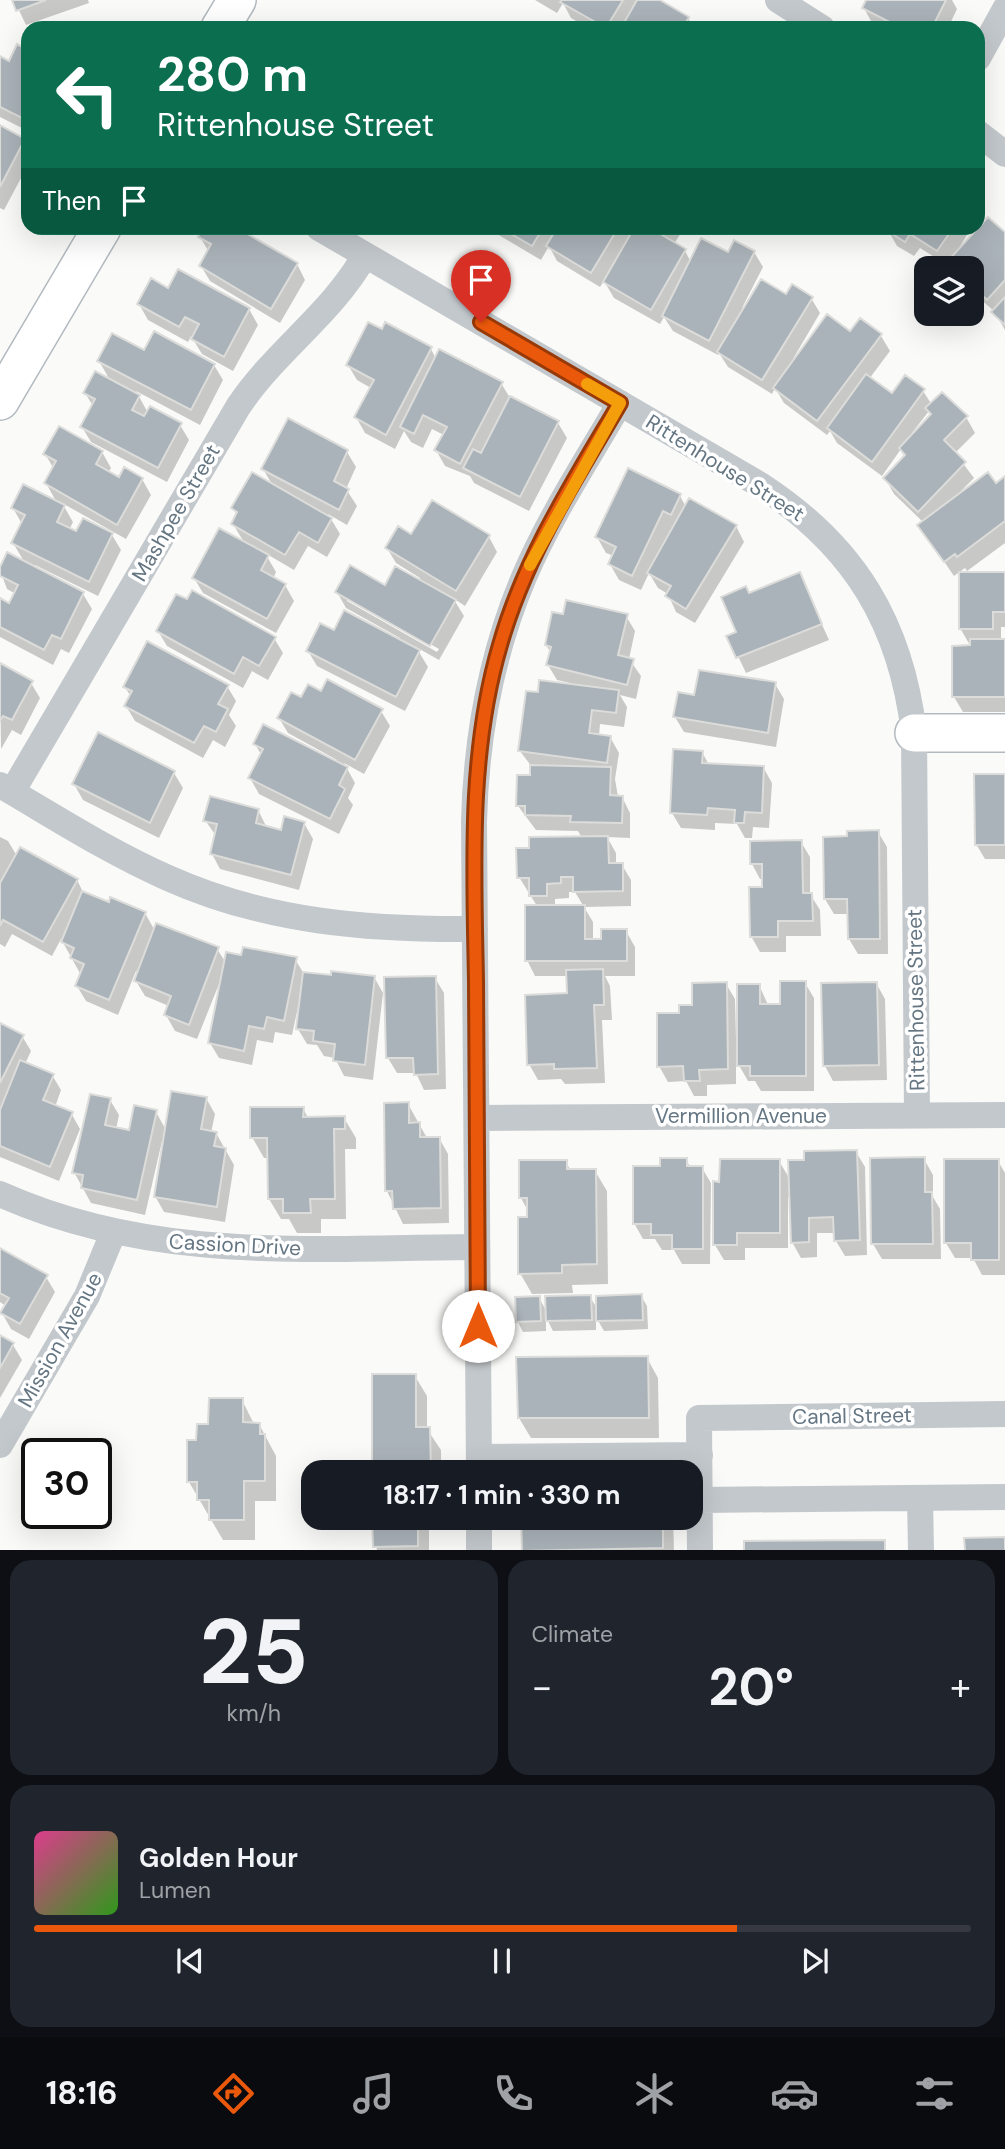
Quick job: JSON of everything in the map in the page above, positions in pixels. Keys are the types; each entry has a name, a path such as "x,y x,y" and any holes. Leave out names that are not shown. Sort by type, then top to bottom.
{"street":[{"path":"224,21 237,0"},
{"path":"778,0 811,21"},
{"path":"985,45 1005,9"},
{"path":"985,138 1005,154"},
{"path":"0,401 98,235"},
{"name":"Rittenhouse Street","path":"331,235 762,486 807,518 827,537 862,579 888,627 906,679 914,733 917,1115"},
{"name":"Mashpee Street","path":"6,789 238,407 269,364 332,304 365,255"},
{"path":"479,1460 474,822 478,750 500,644 540,543 620,403"},
{"path":"914,733 1005,733"},
{"path":"6,789 137,864 238,904 345,926 475,929"},
{"name":"Vermillion Avenue","path":"477,1118 1005,1115"},
{"name":"Cassion Drive","path":"0,1194 38,1210 113,1233 220,1248 477,1247"},
{"name":"Mission Avenue","path":"0,1445 87,1296 113,1233"},
{"name":"Canal Street","path":"699,1455 699,1418 1005,1414"},
{"path":"577,1460 699,1455 699,1460"},
{"path":"703,1500 1005,1497"},
{"path":"920,1498 921,1550"},
{"path":"479,1530 480,1550"},
{"path":"700,1530 700,1550"}],"building":[{"path":"12,0 46,0 16,11"},
{"path":"623,0 610,21 594,21 560,2"},
{"path":"637,0 660,0 689,17 687,21 625,21"},
{"path":"866,0 946,0 936,21 887,21 862,8"},
{"path":"17,44 21,46 21,118 0,107 0,56 9,61"},
{"path":"0,125 21,137 21,147 0,187"},
{"path":"988,217 1005,232 1005,280 987,300 984,297 984,256 952,256 972,235 985,235 985,220"},
{"path":"249,235 298,263 271,309 199,266 211,244 198,237"},
{"path":"513,235 539,235 532,246"},
{"path":"553,235 614,235 591,273 546,246"},
{"path":"630,235 662,235 686,249 651,310 603,282"},
{"path":"894,235 909,235 905,242"},
{"path":"912,235 948,235 937,251"},
{"path":"701,238 728,252 734,240 755,251 709,341 662,316"},
{"path":"178,269 250,308 224,357 191,339 199,324 185,317 179,327 137,304 151,278 168,288"},
{"path":"761,279 786,294 792,284 813,297 762,380 717,352"},
{"path":"1005,297 1005,325 991,312"},
{"path":"827,314 850,331 860,318 882,334 817,421 773,388"},
{"path":"368,322 382,329 385,322 432,347 386,435 354,417 374,380 346,365"},
{"path":"154,331 215,364 191,410 97,361 112,333 144,350"},
{"path":"439,349 503,382 460,464 434,450 447,427 423,415 414,434 400,427"},
{"path":"95,371 140,395 132,410 144,416 150,406 182,423 158,468 80,427 95,399 83,393"},
{"path":"866,374 892,393 905,375 925,389 872,462 827,428"},
{"path":"942,392 968,416 944,440 966,462 918,512 883,478 905,455 899,448 931,414 925,408"},
{"path":"510,396 559,421 520,497 463,468 473,449 481,453"},
{"path":"288,418 348,450 334,481 349,489 339,510 261,469"},
{"path":"59,426 103,451 96,464 119,477 124,467 143,478 117,525 44,483 56,461 43,454"},
{"path":"628,468 681,494 671,515 663,511 632,576 608,564 616,547 595,537"},
{"path":"252,472 332,518 318,543 299,532 285,555 231,524 237,512 231,508"},
{"path":"988,472 996,483 1005,476 1005,521 957,557 955,554 944,562 917,525"},
{"path":"23,484 65,505 57,522 76,531 83,518 113,533 89,582 11,543 25,515 11,508"},
{"path":"689,498 737,525 686,609 665,596 671,586 647,573"},
{"path":"432,500 490,535 456,591 385,548 398,526 411,534"},
{"path":"219,528 269,555 261,570 286,584 267,619 192,578"},
{"path":"7,552 84,592 61,639 52,635 44,650 0,627 0,598 9,603 18,585 0,576 0,567"},
{"path":"350,565 385,585 395,566 456,600 430,646 335,592"},
{"path":"800,572 822,624 736,658 726,636 736,632 721,597 746,586 749,593"},
{"path":"959,572 1005,572 1005,612 993,612 993,629 959,629"},
{"path":"192,590 276,637 259,666 243,657 234,674 156,631 176,594 187,599"},
{"path":"566,600 628,614 618,655 634,659 627,685 546,665 551,647 545,645 552,612 563,614"},
{"path":"344,610 420,650 396,697 306,651 320,623 334,630"},
{"path":"970,639 1005,639 1005,697 952,697 952,646 970,645"},
{"path":"147,641 229,685 218,704 228,709 216,732 204,726 194,743 124,706 132,691 123,687"},
{"path":"0,663 33,681 12,720 3,716 0,721"},
{"path":"699,670 776,682 768,733 673,717 678,692 694,695"},
{"path":"327,679 383,709 355,760 277,718 291,692 301,697 308,684 321,691"},
{"path":"539,680 619,690 616,713 592,710 589,733 611,736 607,763 518,751 526,691 538,692"},
{"path":"263,724 348,767 339,785 345,789 330,819 248,778 263,749 253,744"},
{"path":"98,732 175,771 150,823 72,784"},
{"path":"673,749 703,751 702,763 764,766 762,813 745,812 744,823 734,823 735,810 708,808 707,815 670,813"},
{"path":"530,765 611,767 610,795 623,796 622,823 570,822 571,816 525,815 525,806 516,806 517,775 530,775"},
{"path":"974,774 1005,774 1005,845 975,845"},
{"path":"210,796 259,809 256,823 281,830 284,816 305,822 291,875 210,854 217,824 203,821"},
{"path":"879,830 880,939 848,939 847,899 824,899 823,837 847,836 847,831"},
{"path":"608,836 609,863 623,863 623,891 573,892 573,877 561,877 561,883 547,884 547,896 529,896 529,878 517,878 516,848 529,848 529,837"},
{"path":"802,840 803,893 812,893 813,921 778,921 778,937 750,937 749,887 762,887 762,864 750,864 750,841"},
{"path":"20,847 78,879 43,942 3,920 0,926 0,883"},
{"path":"82,891 109,902 110,897 146,912 109,1000 75,986 84,964 70,958 74,948 61,942"},
{"path":"525,905 585,905 585,939 601,939 601,929 627,929 627,961 525,961"},
{"path":"156,923 219,947 189,1025 164,1015 171,996 134,981"},
{"path":"243,947 297,957 284,1021 267,1017 264,1029 249,1026 244,1051 208,1043 226,952 241,955"},
{"path":"603,969 604,1005 594,1005 597,1068 554,1069 554,1064 527,1065 525,995 567,993 566,970"},
{"path":"331,971 375,976 365,1065 333,1061 335,1044 313,1041 314,1031 296,1029 303,972 331,975"},
{"path":"436,976 438,1074 414,1075 413,1058 386,1058 384,977"},
{"path":"780,981 806,981 806,1076 750,1076 750,1066 737,1066 737,984 760,984 760,1004 780,1004"},
{"path":"727,982 728,1069 699,1070 700,1081 684,1081 683,1066 657,1067 657,1013 679,1013 679,1005 692,1005 692,983"},
{"path":"877,982 879,1065 823,1066 821,983"},
{"path":"0,1023 24,1035 0,1083"},
{"path":"20,1060 54,1074 43,1100 73,1112 50,1167 0,1146 0,1110"},
{"path":"171,1091 207,1097 201,1129 217,1132 214,1146 226,1148 217,1207 154,1197"},
{"path":"90,1094 111,1098 105,1125 129,1130 134,1105 157,1110 137,1200 81,1188 83,1175 72,1173"},
{"path":"409,1102 409,1123 420,1122 420,1137 440,1137 441,1208 393,1209 392,1191 385,1191 384,1103"},
{"path":"250,1107 304,1107 303,1117 345,1116 345,1129 334,1129 335,1199 310,1199 311,1213 283,1213 283,1199 268,1199 267,1138 250,1138"},
{"path":"857,1150 860,1240 834,1241 833,1217 809,1218 809,1242 791,1243 788,1160 804,1160 804,1151"},
{"path":"925,1157 925,1192 932,1192 933,1244 871,1244 870,1158"},
{"path":"660,1158 687,1158 687,1166 703,1166 703,1249 672,1249 672,1235 651,1235 651,1224 633,1224 633,1166 660,1166"},
{"path":"720,1159 780,1159 780,1233 737,1233 737,1245 713,1245 713,1181 719,1182"},
{"path":"944,1159 999,1159 999,1260 971,1260 971,1243 944,1243"},
{"path":"519,1160 567,1160 567,1169 596,1169 597,1264 562,1265 562,1273 518,1274 518,1217 527,1217 527,1198 519,1198"},
{"path":"0,1248 48,1275 20,1324 0,1313 9,1298 0,1293"},
{"path":"642,1294 643,1320 596,1321 596,1296"},
{"path":"591,1295 592,1320 546,1321 545,1296"},
{"path":"540,1296 541,1321 516,1322 515,1297"},
{"path":"0,1335 14,1343 0,1368"},
{"path":"648,1356 649,1418 518,1418 516,1357"},
{"path":"372,1374 416,1374 416,1427 430,1427 431,1460 372,1460"},
{"path":"209,1398 243,1398 243,1422 260,1423 260,1434 265,1434 265,1481 244,1481 244,1520 209,1520 209,1500 197,1500 197,1482 187,1482 187,1440 196,1440 197,1424 208,1424"},
{"path":"372,1530 418,1530 418,1546 373,1547"},
{"path":"521,1530 663,1530 663,1548 522,1550"},
{"path":"1005,1537 1005,1550 965,1550 964,1538"},
{"path":"885,1540 885,1550 744,1550 744,1541"}],"slow traffic":[{"path":"530,565 558,509 620,403 587,384"}],"route":[{"path":"478,1326 474,822 483,714 500,644 524,576 558,509 620,403 481,322"}]}
